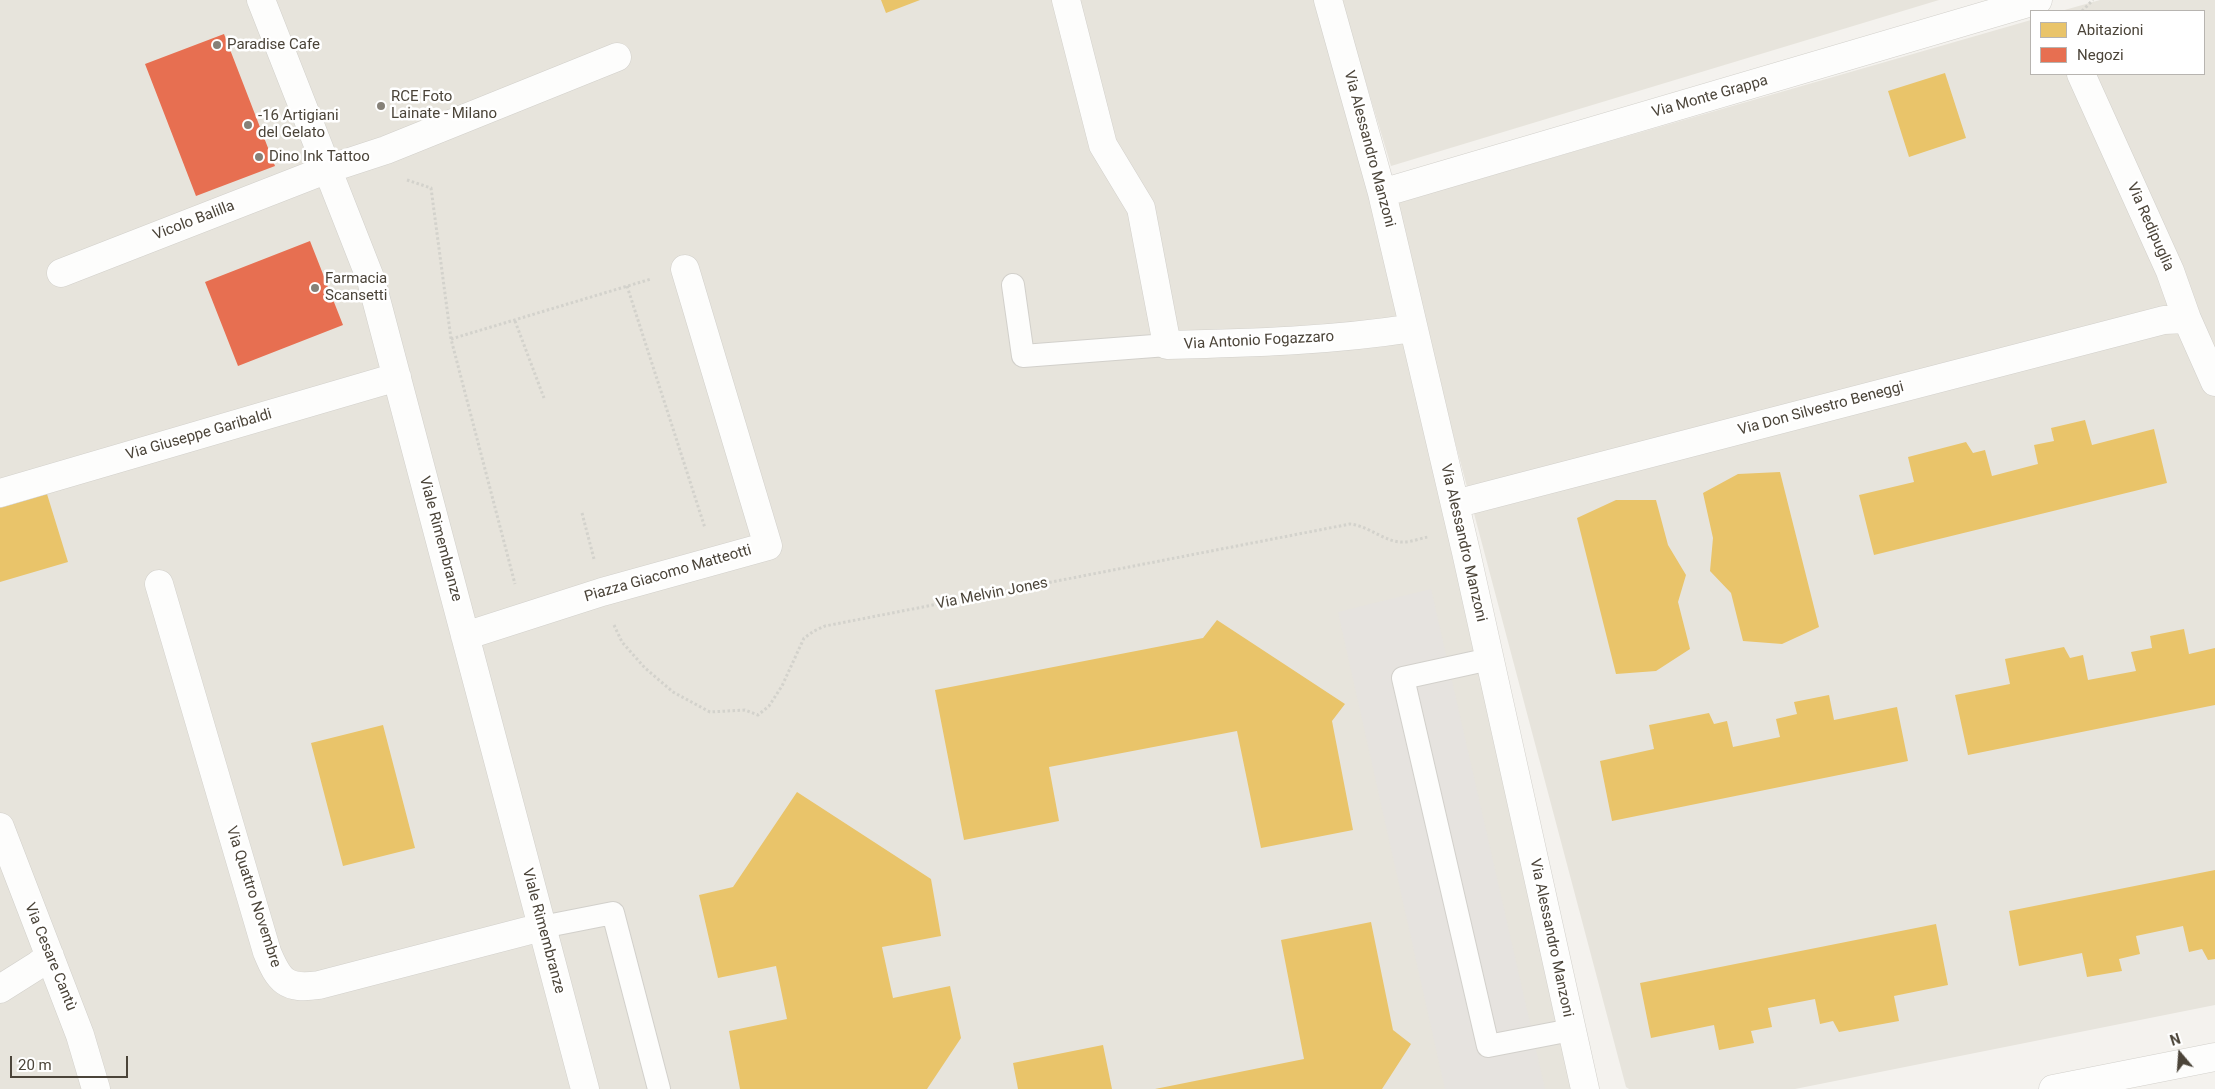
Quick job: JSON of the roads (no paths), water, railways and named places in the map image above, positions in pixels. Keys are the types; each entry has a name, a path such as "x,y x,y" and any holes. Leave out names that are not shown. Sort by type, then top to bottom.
{"street":[{"name":"Viale Rimembranze","path":"261,0 371,280 585,1089"},
{"name":"Via Antonio Fogazzaro","path":"1066,0 1103,145 1141,208 1167,345 1298,342 1368,335 1413,328"},
{"name":"Via Alessandro Manzoni","path":"1328,0 1382,194 1458,517 1585,1089"},
{"name":"Via Monte Grappa","path":"1382,194 2038,0"},
{"name":"Vicolo Balilla","path":"61,274 328,169 386,150 616,57"},
{"name":"Via Redipuglia","path":"2081,75 2170,271 2187,319 2215,382"},
{"name":"Piazza Giacomo Matteotti","path":"465,636 602,592 768,546 685,269"},
{"name":"Via Don Silvestro Beneggi","path":"1458,517 2164,320 2187,319"},
{"name":"Via Giuseppe Garibaldi","path":"0,493 397,377"},
{"name":"Via Quattro Novembre","path":"159,584 267,952 276,974 288,984 301,988 319,985 542,927"},
{"name":"Via Cesare Cantù","path":"0,827 80,1035 96,1089"},
{"path":"0,989 50,956"},
{"path":"2053,1089 2215,1057"}],"lane":[{"path":"1013,285 1024,356 1167,345"},
{"path":"1490,659 1403,678 1488,1046 1572,1030"},
{"path":"542,927 613,913 659,1089"}],"place":[{"name":"Paradise Cafe","path":"217,45"},
{"name":"RCE Foto Lainate - Milano","path":"381,106"},
{"name":"-16 Artigiani del Gelato","path":"248,125"},
{"name":"Dino Ink Tattoo","path":"259,157"},
{"name":"Farmacia Scansetti","path":"315,288"}]}
